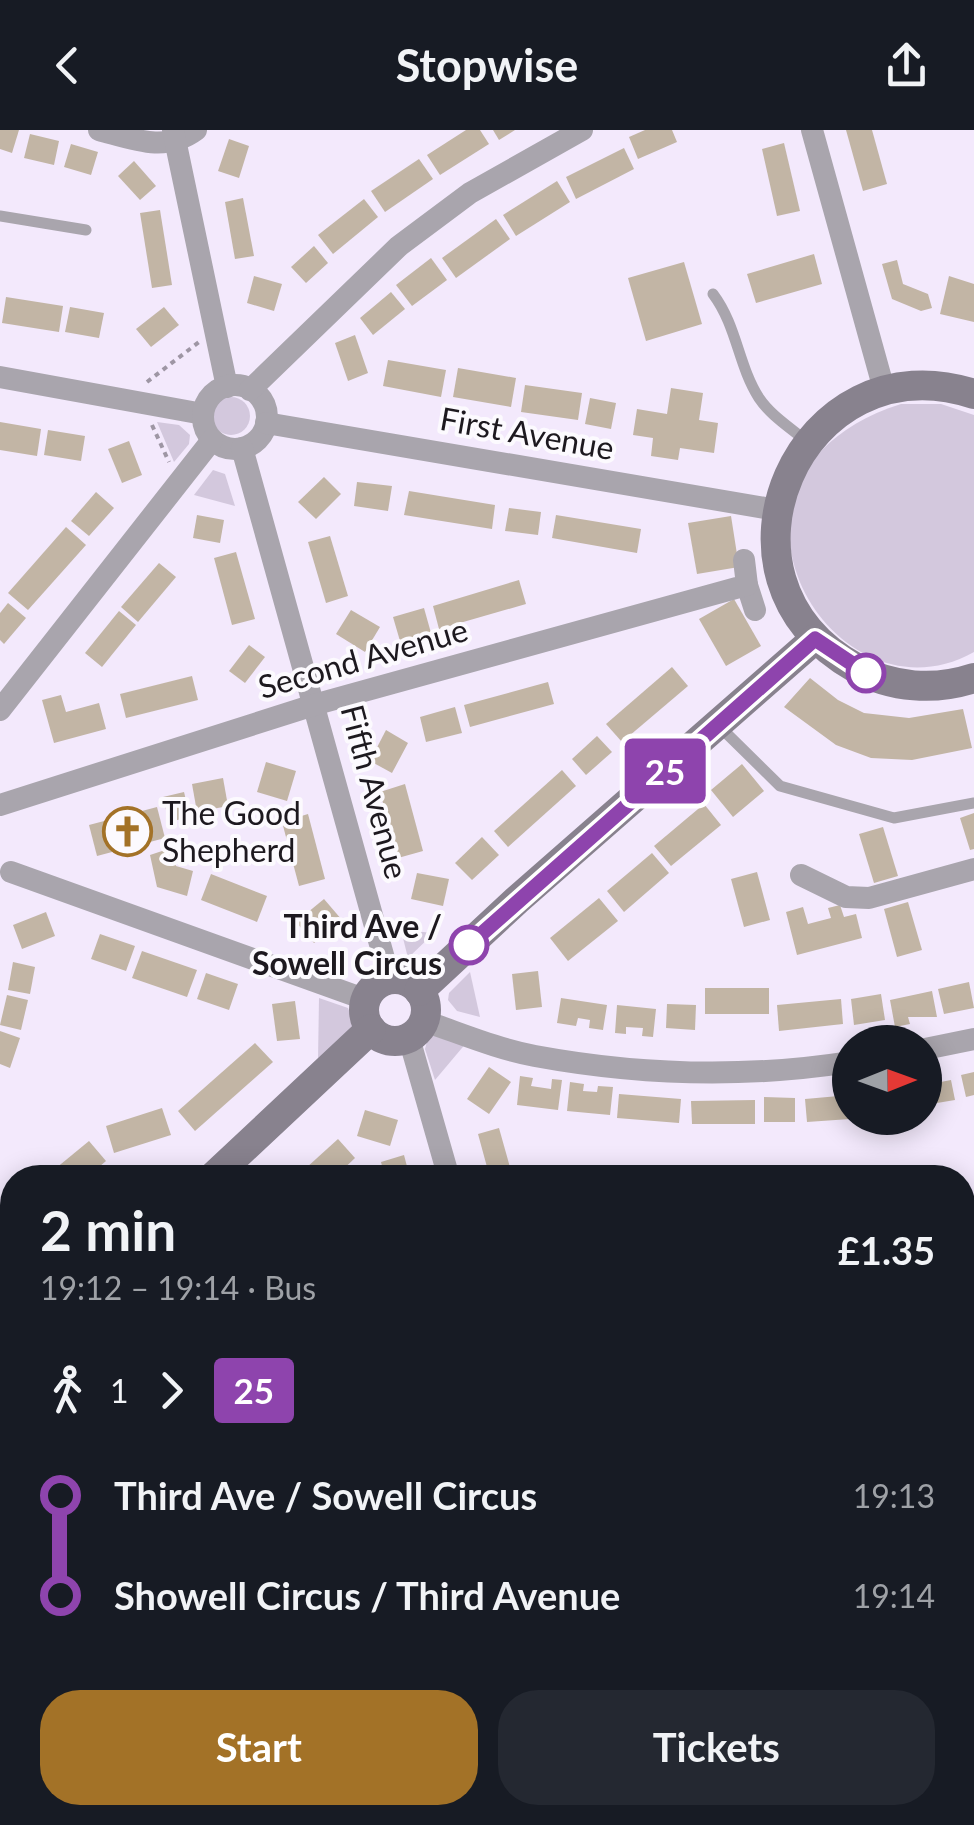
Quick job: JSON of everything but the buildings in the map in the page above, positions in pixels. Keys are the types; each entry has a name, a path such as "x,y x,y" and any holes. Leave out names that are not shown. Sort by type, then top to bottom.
{"street":[{"path":"100,130 152,144 182,134 214,330 239,388 264,404 266,423 258,439 232,449 212,440 204,414 211,396 239,388 399,246 470,193 582,130"},
{"path":"812,130 884,393"},
{"path":"0,377 204,414"},
{"path":"973,684 926,685 880,680 815,639 783,584 775,544 784,483 807,442 842,411 884,393 937,386 974,394"},
{"name":"First Avenue","path":"266,423 778,510"},
{"path":"0,710 212,440"},
{"name":"Fifth Avenue","path":"242,448 317,704 390,980"},
{"path":"744,560 755,610"},
{"name":"Second Avenue","path":"0,805 317,704 747,584"},
{"path":"4,867 369,1014 388,1040 418,1016 718,724 815,639"},
{"path":"801,875 846,898 869,898 974,870"},
{"path":"224,1165 369,1014 376,986 390,980 406,982 418,1016 447,1165"},
{"path":"418,1016 534,1056 668,1070 787,1072 832,1065"},
{"path":"942,1046 974,1039"}],"lane":[{"path":"0,216 86,230"},
{"path":"713,294 729,315 757,394 770,412 807,442"},
{"path":"718,724 780,786 894,818 974,803"}],"path":[{"path":"178,482 134,401 214,330"}],"shaded area":[{"path":"231,397 245,402 250,416 245,430 231,435 217,430 212,416 217,402"},
{"path":"901,404 941,404 974,415 974,652 920,667 871,657 830,628 801,585 789,535 799,484 835,438"},
{"path":"157,422 179,425 190,435 189,444 174,462"},
{"path":"213,470 225,474 235,506 194,495"},
{"path":"401,930 434,933 408,958"},
{"path":"470,972 480,1017 457,1011 448,1000 449,993"},
{"path":"319,998 348,1008 354,1025 318,1061"},
{"path":"429,1034 467,1042 435,1080 425,1049"}],"bus line":[{"name":"25","path":"469,945 815,639 866,673"}],"place":[{"name":"The Good Shepherd","path":"127,832"},
{"name":"Third Ave / Sowell Circus","path":"469,945"}]}
